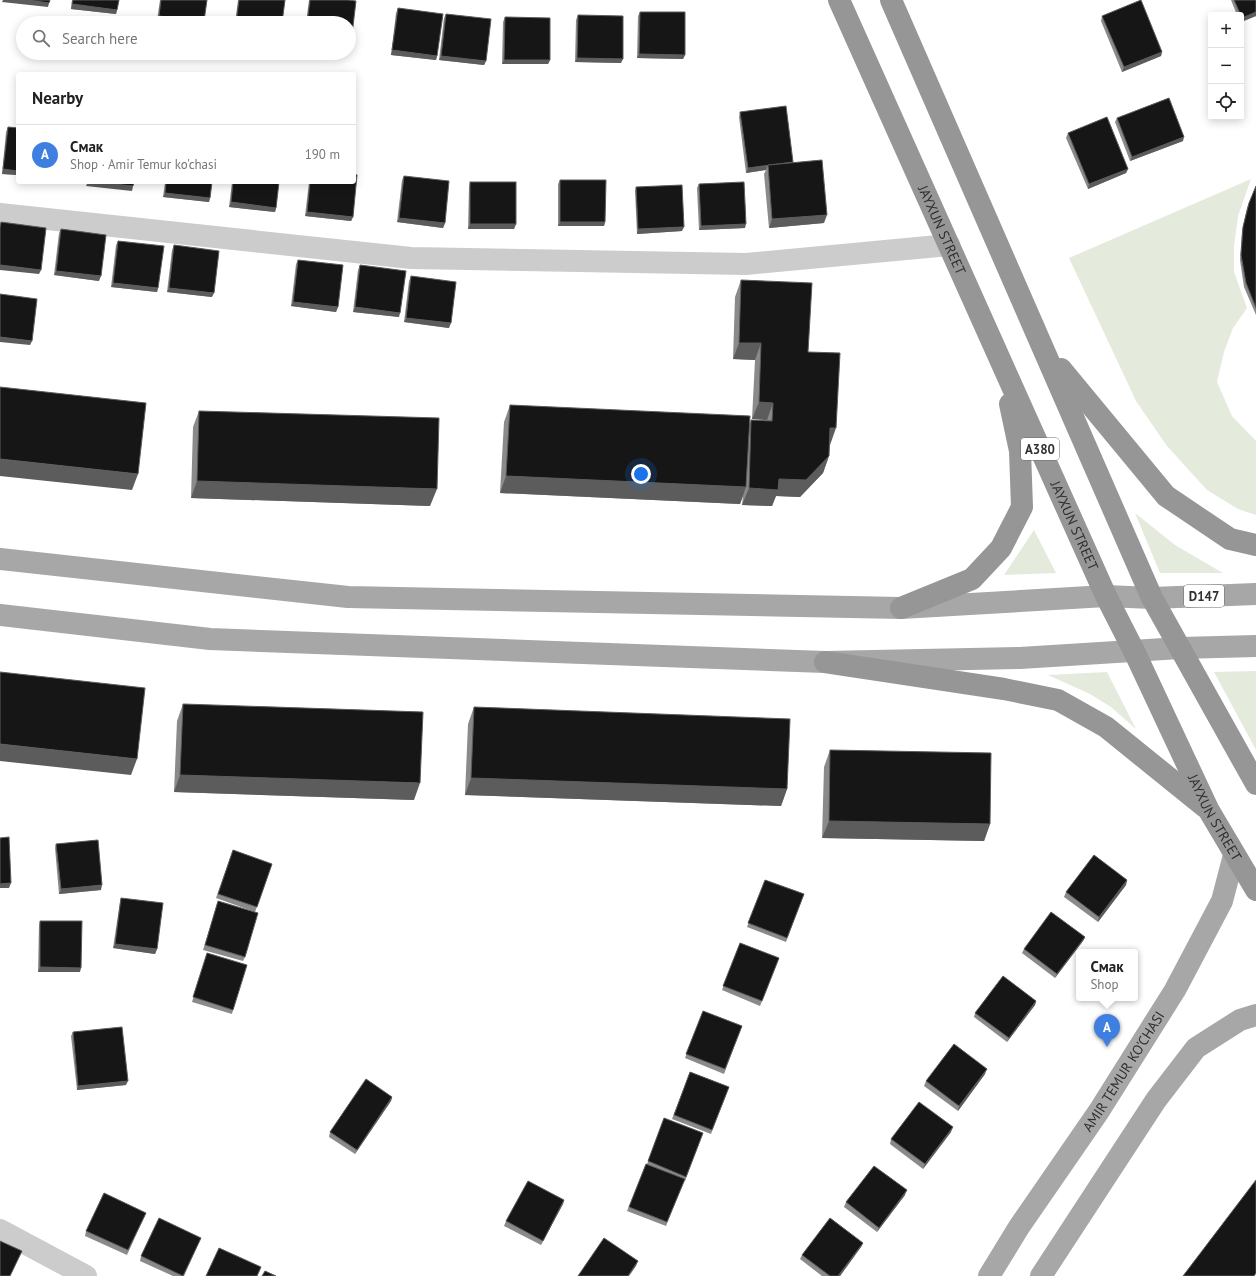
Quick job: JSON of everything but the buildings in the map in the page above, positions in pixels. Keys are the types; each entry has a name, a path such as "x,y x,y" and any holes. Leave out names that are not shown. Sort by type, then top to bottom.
{"highway":[{"name":"JAYXUN STREET","path":"839,0 1106,596 1134,651 1208,809 1256,890"},
{"path":"891,0 1152,598 1256,784"},
{"path":"1043,346 1166,496 1230,540 1256,545"},
{"path":"901,608 972,579 1001,548 1022,507 1020,452 1001,361"},
{"path":"825,662 1004,689 1058,700 1106,727 1208,809"}],"main road":[{"path":"0,559 348,597 901,608 1106,596 1152,598"},
{"name":"D147","path":"1152,598 1256,594"},
{"path":"0,615 210,639 825,662 1020,658 1180,648 1256,646"},
{"name":"AMIR TEMUR KO'CHASI","path":"989,1276 1019,1227 1099,1111 1175,990 1222,901 1234,855"},
{"path":"1041,1276 1156,1100 1196,1048 1240,1020 1256,1015"}],"street":[{"path":"0,214 411,258 746,264 949,245"},
{"path":"0,1230 86,1276"}],"shaded area":[{"path":"1251,179 1238,216 1234,246 1234,272 1247,308 1233,328 1224,352 1217,382 1232,416 1256,441 1256,515 1238,509 1207,490 1167,446 1136,401 1069,258"},
{"path":"1135,513 1175,545 1223,573 1160,573"},
{"path":"1034,530 1056,573 1004,575"},
{"path":"1256,671 1256,750 1214,672"},
{"path":"1107,672 1136,729 1111,707 1090,694 1048,675"}],"place":[{"name":"Смак","path":"1107,1047"}]}
